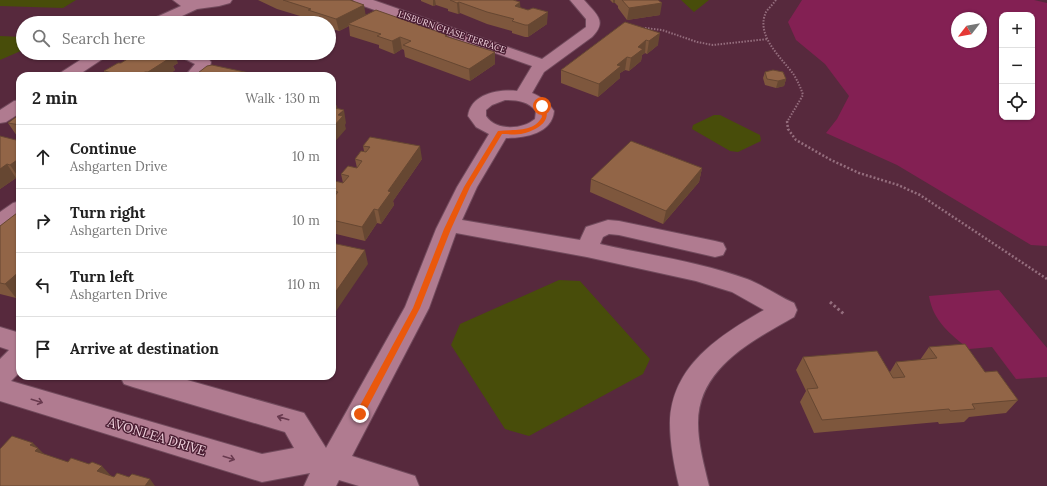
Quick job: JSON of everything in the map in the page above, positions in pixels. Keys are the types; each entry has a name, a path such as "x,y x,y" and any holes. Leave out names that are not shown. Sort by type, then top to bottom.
{"street":[{"path":"180,0 188,4 195,5 213,4 225,0"},
{"name":"LISBURN CHASE TERRACE","path":"360,0 544,64"},
{"path":"522,96 535,73 544,64 587,34 593,28 593,19 577,0"},
{"path":"171,16 195,5"},
{"path":"72,72 91,60"},
{"path":"197,72 202,67 203,62 200,60"},
{"path":"508,95 522,96 530,98 542,106 545,111 545,117 542,122 529,130 520,132 500,132 483,126 476,115 477,110 486,100 508,95"},
{"path":"0,118 16,108"},
{"path":"147,380 294,422 322,469 417,308 449,225 467,187 500,132"},
{"path":"0,223 16,211"},
{"path":"449,225 587,250 696,272 747,289 785,310 725,346 698,374 688,392 683,436 686,458 694,486"},
{"path":"587,250 594,232 608,227 619,228 715,249"},
{"path":"0,337 16,342"},
{"path":"0,375 16,360"},
{"name":"AVONLEA DRIVE","path":"0,389 262,468 322,469 404,486"}],"path":[{"path":"776,0 766,13 764,29 768,39 792,71 802,91 803,96 792,110 787,124 788,129 796,140 831,160 859,173 898,185 920,195 1047,279"},
{"path":"644,28 662,30 697,42 713,45 768,39"},
{"path":"830,302 845,315"}],"green space":[{"path":"0,0 76,0 63,8 0,6"},
{"path":"681,0 709,0 694,12"},
{"path":"0,36 16,37 16,53 0,60"},
{"path":"714,115 720,115 760,135 761,141 738,152 730,151 692,129 693,125"},
{"path":"559,280 580,281 650,359 643,374 529,436 505,429 451,345 460,324"}],"shaded area":[{"path":"802,0 1034,0 1047,3 1047,246 1031,245 897,165 826,133 837,119 849,96 825,64 796,40 788,22"},
{"path":"999,290 1047,348 1047,377 1016,379 992,347 969,349 955,338 938,320 931,305 929,296"}],"building":[{"path":"283,0 350,0 364,5 336,19 336,16 327,16 308,10 311,9"},
{"path":"450,0 513,0 520,2 515,6 528,10 533,8 548,12 528,25 525,25 512,21 514,19"},
{"path":"622,0 658,0 662,3 629,8"},
{"path":"376,10 447,35 445,36 495,52 469,69 403,45 411,41 400,37 392,41 377,36 381,34 348,24"},
{"path":"625,22 660,33 649,41 646,40 638,47 643,49 631,58 627,57 617,65 621,66 599,84 561,70"},
{"path":"126,60 167,60 148,72 104,71 118,63"},
{"path":"212,65 245,72 199,72 207,66"},
{"path":"773,70 783,72 786,79 778,81 767,79 765,72"},
{"path":"336,108 344,110 338,115 343,116 336,124"},
{"path":"16,117 16,124 8,123"},
{"path":"0,136 16,140 16,161 10,165 7,164 0,169"},
{"path":"370,137 420,146 388,191 391,192 378,210 374,209 362,227 336,221 336,194 338,192 336,192 336,181 343,183 349,176 341,174 348,166 357,168 362,161 355,159 361,151 366,152 370,147 363,146"},
{"path":"631,141 702,168 666,211 591,179"},
{"path":"16,214 16,274 5,284 0,283 0,226"},
{"path":"336,244 365,250 336,291"},
{"path":"965,344 985,372 997,371 1018,400 972,404 975,409 950,411 949,409 822,420 807,389 818,388 803,357 877,351 893,378 905,377 896,362 937,358 929,347"},
{"path":"12,436 33,443 30,445 38,448 35,451 68,462 71,458 89,464 92,462 102,466 97,471 114,477 117,473 129,477 132,474 150,479 145,486 0,486 0,449"}],"route":[{"path":"360,414 417,308 447,229 467,187 490,148 500,132 510,133 529,130 542,122 545,117 545,111 542,106"}]}
